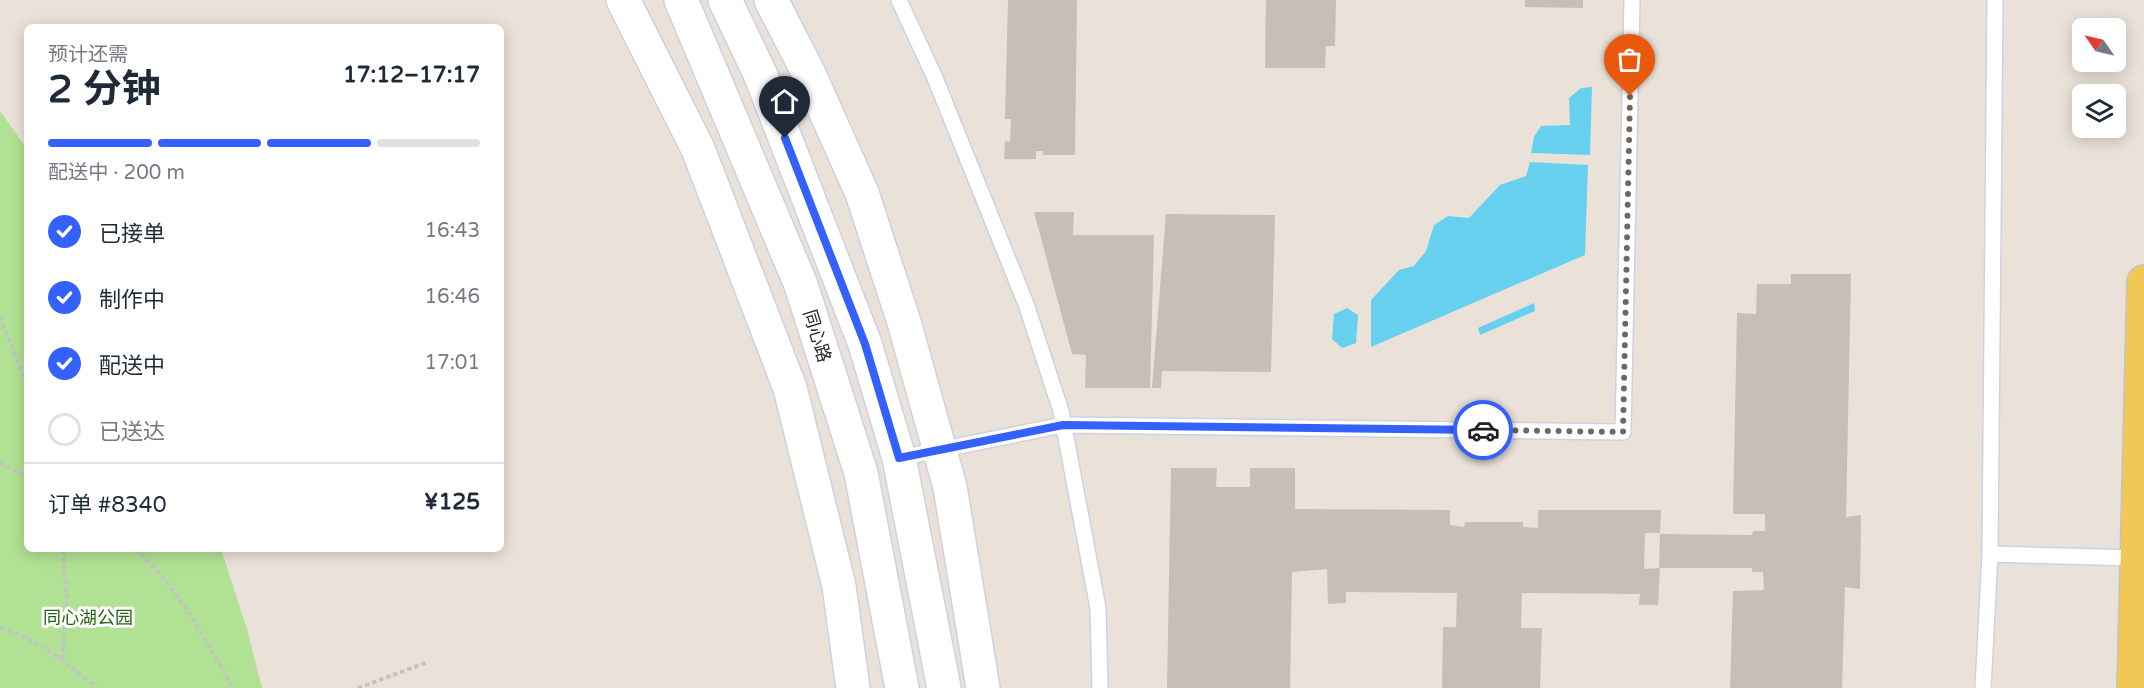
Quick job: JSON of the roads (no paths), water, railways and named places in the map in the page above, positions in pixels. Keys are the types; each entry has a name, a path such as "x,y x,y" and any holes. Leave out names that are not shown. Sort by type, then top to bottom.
{"main road":[{"path":"2134,688 2144,282"}],"street":[{"path":"623,0 698,149 790,388 839,586 853,688"},
{"name":"同心路","path":"681,0 801,285 861,473 902,688"},
{"path":"725,0 761,76 861,333 899,458 944,688"},
{"path":"771,0 808,72 862,193 941,449 970,603 983,688"}],"lane":[{"path":"899,0 935,78 1026,304 1063,425 1098,608 1100,688"},
{"path":"899,458 1063,425 1623,432 1632,0"},
{"path":"1983,688 1990,554 1995,0"},
{"path":"1990,554 2137,558"}],"water":[{"path":"1592,87 1590,155 1531,153 1534,137 1541,126 1570,125 1569,98 1581,88"},
{"path":"1530,162 1588,165 1585,255 1371,347 1371,300 1399,270 1414,266 1426,251 1434,225 1448,216 1469,218 1500,185 1526,176"},
{"path":"1534,303 1535,311 1480,335 1478,328"},
{"path":"1347,308 1358,315 1356,343 1342,348 1332,339 1334,314"}],"park label":[{"name":"同心湖公园","path":"88,618"}]}
